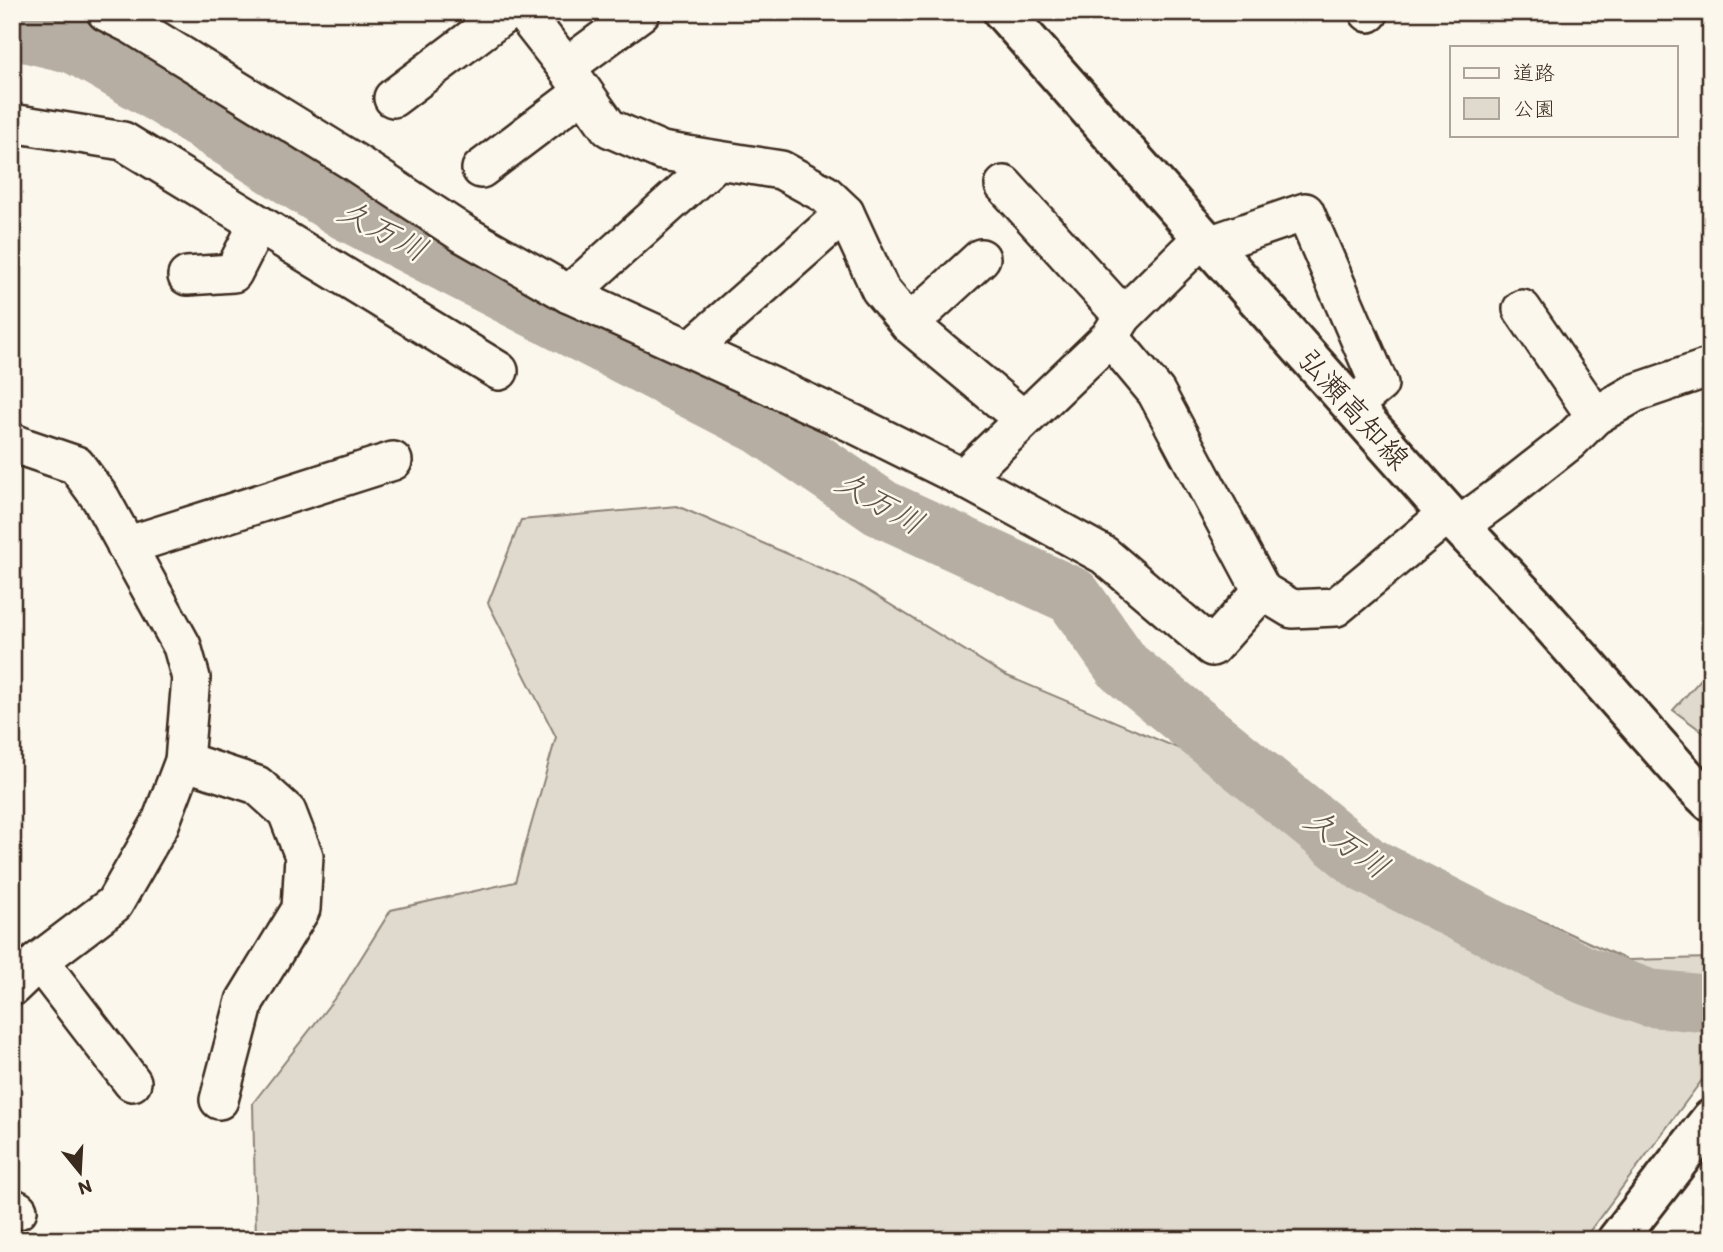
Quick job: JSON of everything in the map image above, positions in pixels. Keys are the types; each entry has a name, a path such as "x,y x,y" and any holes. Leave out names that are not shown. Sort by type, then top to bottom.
{"main road":[{"name":"弘瀬高知線","path":"1003,12 1453,520 1532,603 1691,783 1711,802"},
{"path":"1651,1223 1711,1119"},
{"path":"1617,1240 1651,1223 1711,1158"}],"street":[{"path":"106,12 132,25 342,155 462,233 569,294 852,423 963,478 1104,555 1212,647 1262,591"},
{"path":"393,98 507,12"},
{"path":"523,12 609,128 662,151 782,170 825,194 845,213 880,289 909,324 1023,419"},
{"path":"481,169 641,12"},
{"path":"12,123 123,141 499,371"},
{"path":"569,294 717,161"},
{"path":"1004,185 1116,326 1156,392 1262,591 1292,609 1336,607 1453,520 1500,496 1570,440 1595,416 1635,393 1711,367"},
{"path":"963,478 1206,241 1305,212 1379,384 1352,406"},
{"path":"691,349 845,213"},
{"path":"187,276 233,273 258,224"},
{"path":"909,324 981,258"},
{"path":"1522,309 1595,416"},
{"path":"12,442 76,465 101,499 182,646 191,678 184,761 160,824 114,904 39,961 12,987"},
{"path":"126,546 393,461"},
{"path":"184,761 257,785 287,812 304,856 301,909 245,1001 219,1100"},
{"path":"39,961 132,1082"}],"green space":[{"path":"677,506 855,583 1005,675 1298,799 1399,862 1514,908 1627,960 1711,958 1711,1068 1583,1240 256,1240 253,1103 341,990 391,910 515,882 556,737 488,603 521,520"},
{"path":"1711,668 1711,738 1673,710"}],"waterway":[{"name":"久万川","path":"12,30 75,45 147,86 347,212 762,426 881,508 1073,596 1123,667 1367,865 1584,975 1649,998 1711,1004"}]}
